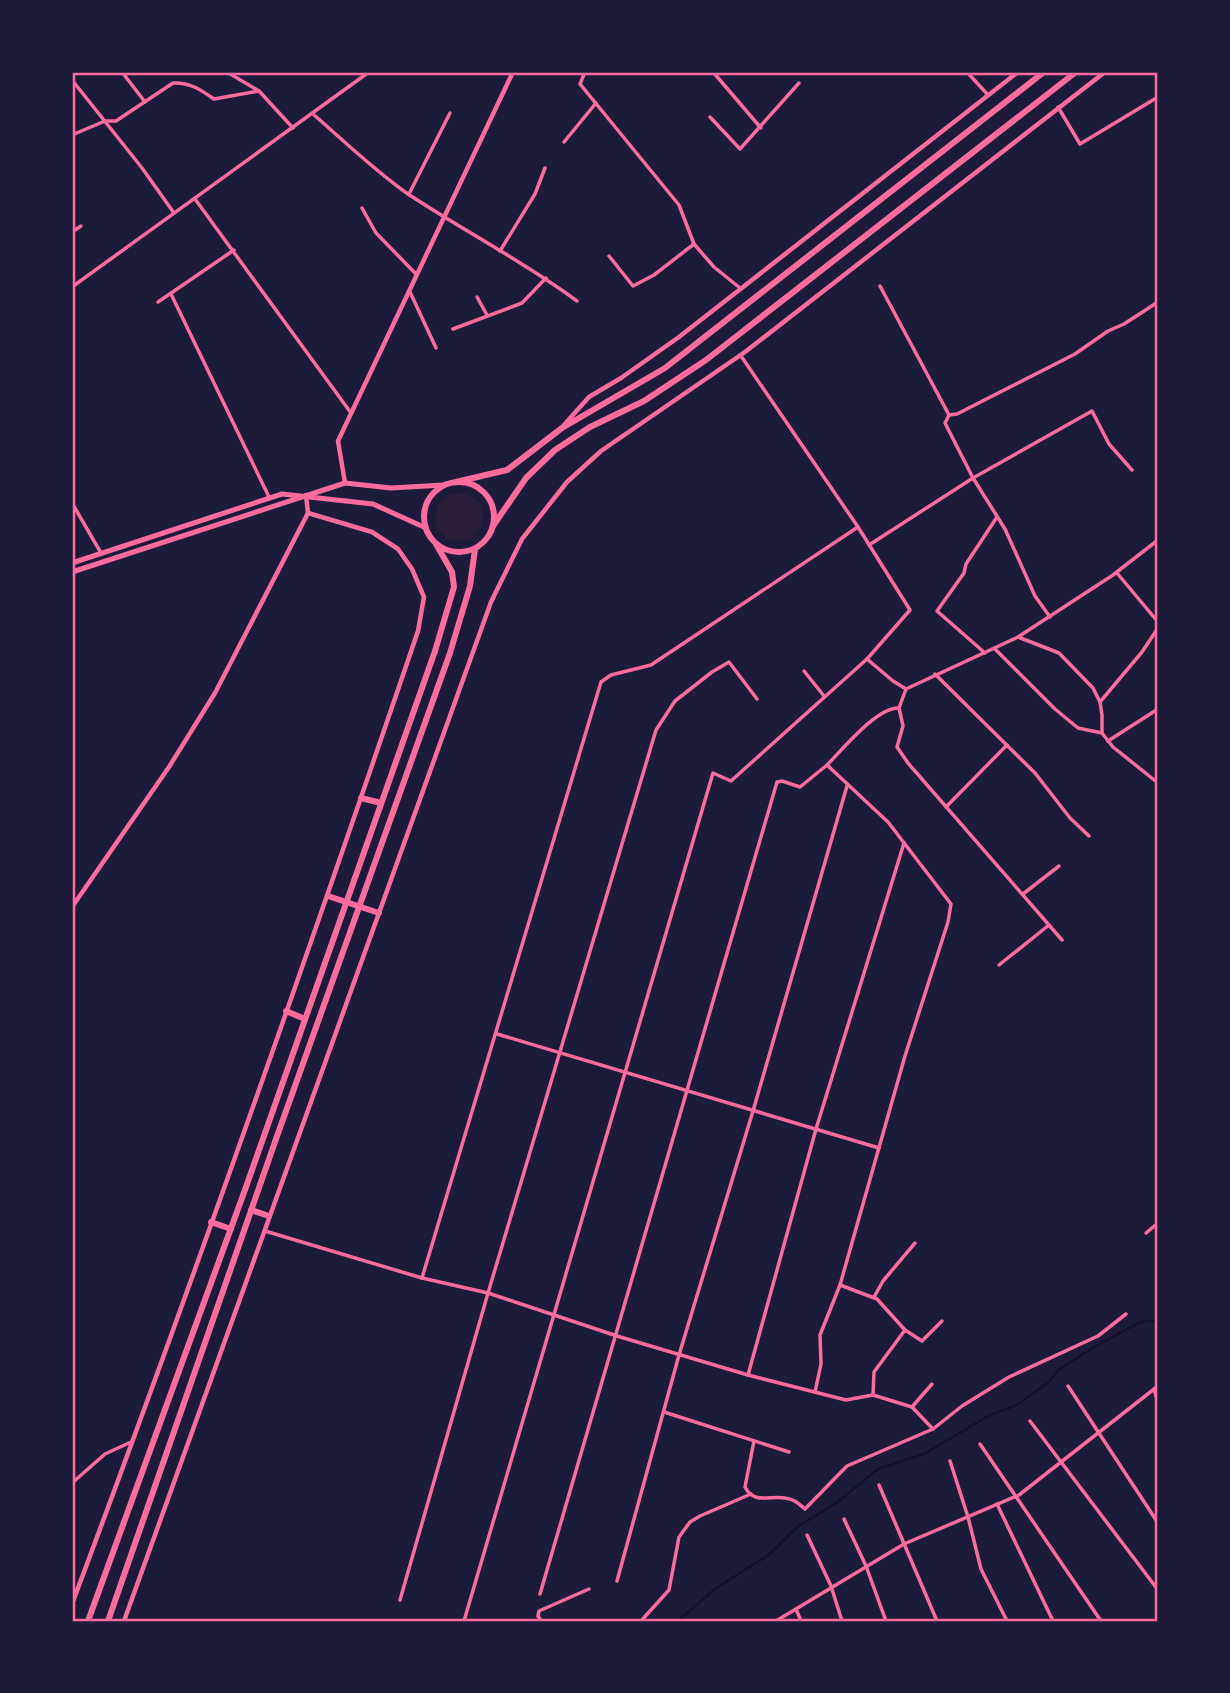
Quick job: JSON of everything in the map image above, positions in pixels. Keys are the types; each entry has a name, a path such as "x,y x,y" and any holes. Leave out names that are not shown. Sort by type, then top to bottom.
{"highway":[{"path":"88,1621 246,1187 435,651 454,587 452,572 426,528 424,514 428,500 444,485 507,470 562,428 675,360 1044,72"},
{"path":"436,544 455,552 475,549 489,536 526,478 555,450 590,427 644,401 706,360 1076,72"},
{"path":"456,482 473,484 487,494 494,510 494,526"},
{"path":"108,1621 257,1192 450,653 470,586 475,549"},
{"path":"361,798 381,803"},
{"path":"328,896 379,913"},
{"path":"286,1011 305,1019"},
{"path":"246,1187 257,1192"},
{"path":"251,1210 270,1216"},
{"path":"211,1222 230,1229"}],"main road":[{"path":"72,572 345,483 391,488 444,485"},
{"path":"72,563 282,494 373,504 426,528"}],"street":[{"path":"122,72 145,102"},
{"path":"227,72 259,91 293,128"},
{"path":"72,285 369,72"},
{"path":"345,483 338,441 513,72"},
{"path":"713,72 761,128"},
{"path":"967,72 988,95"},
{"path":"562,428 589,397 679,337 1017,72"},
{"path":"124,1621 491,602 522,539 567,482 601,451 741,356 1105,72"},
{"path":"585,73 580,84 679,205 694,244 714,267 740,288"},
{"path":"72,80 174,213"},
{"path":"72,135 105,121 116,121 173,83 182,82 197,87 214,99 259,91"},
{"path":"710,117 740,149 799,83"},
{"path":"1058,107 1080,144 1158,97"},
{"path":"564,142 596,103"},
{"path":"409,194 450,113"},
{"path":"313,114 380,174 577,301"},
{"path":"500,251 535,194 545,167"},
{"path":"195,199 351,413"},
{"path":"362,208 376,233 416,274"},
{"path":"72,232 81,226"},
{"path":"609,256 634,286 654,275 694,244"},
{"path":"158,302 234,250"},
{"path":"453,329 522,303 545,278"},
{"path":"880,286 949,415"},
{"path":"409,290 436,348"},
{"path":"171,294 269,497"},
{"path":"477,297 486,315"},
{"path":"949,415 957,414 1075,354 1158,302"},
{"path":"464,1621 713,773 731,781 867,659 910,610 858,527 741,356"},
{"path":"869,545 973,478 1092,411 1109,444 1132,470"},
{"path":"949,415 945,423 1021,562 1031,588 1050,617"},
{"path":"72,907 169,767 215,693 308,513 306,495"},
{"path":"72,503 101,553"},
{"path":"72,1604 328,896 418,631 424,597 412,569 398,549 372,532 308,513"},
{"path":"985,653 937,611 964,573 965,564 997,517"},
{"path":"422,1278 601,682 611,675 651,665 858,527"},
{"path":"1062,940 908,763 897,747 903,726 900,708 906,689 1018,637 1117,573 1158,540"},
{"path":"1117,573 1158,622"},
{"path":"1100,702 1142,652 1158,628"},
{"path":"1018,637 1059,653 1093,688 1100,702 1102,733 1158,783"},
{"path":"995,649 1070,722 1078,728 1102,733"},
{"path":"867,659 906,689"},
{"path":"400,1600 488,1293 656,730 675,701 727,662 731,663 757,699"},
{"path":"804,671 824,696"},
{"path":"935,674 1035,774 1070,818 1089,836"},
{"path":"540,1594 777,782 800,787 827,765 878,715 891,708 900,708"},
{"path":"1108,741 1158,709"},
{"path":"946,807 1007,745"},
{"path":"816,1392 821,1364 820,1335 840,1285 948,922 951,904 888,822 827,765"},
{"path":"617,1581 679,1355 847,786"},
{"path":"748,1375 816,1129 905,842"},
{"path":"1023,894 1059,866"},
{"path":"999,965 1049,925"},
{"path":"497,1034 879,1148"},
{"path":"1146,1233 1158,1223"},
{"path":"264,1231 422,1278 488,1293 617,1336 748,1375 846,1400 873,1395 912,1407 933,1429"},
{"path":"874,1298 884,1279 915,1243"},
{"path":"840,1285 874,1298 905,1330 922,1341 942,1321"},
{"path":"754,1441 745,1487 759,1499 783,1497 796,1500 805,1508 847,1466 933,1429 962,1406 1009,1377 1098,1336 1126,1314"},
{"path":"873,1395 874,1372 905,1330"},
{"path":"912,1407 932,1384"},
{"path":"1068,1386 1158,1522"},
{"path":"776,1621 904,1544 1015,1497 1156,1387"},
{"path":"1156,1387 1158,1404"},
{"path":"664,1412 789,1452"},
{"path":"1030,1421 1158,1590"},
{"path":"72,1483 105,1454 133,1441"},
{"path":"980,1444 1101,1621"},
{"path":"950,1461 981,1569 1007,1621"},
{"path":"879,1485 937,1621"},
{"path":"641,1621 669,1590 679,1537 690,1522 751,1494"},
{"path":"997,1504 1053,1621"},
{"path":"844,1519 887,1621"},
{"path":"807,1535 831,1586 842,1621"},
{"path":"541,1621 539,1611 589,1589"},
{"path":"796,1609 801,1621"}],"shaded area":[{"path":"459,493 476,500 483,517 476,534 459,541 442,534 435,517 442,500"}],"waterway":[{"path":"678,1621 715,1589 770,1554 797,1527 835,1504 878,1469 924,1454 990,1415 1017,1405 1049,1382 1058,1370 1091,1349 1140,1322 1158,1320"}]}
